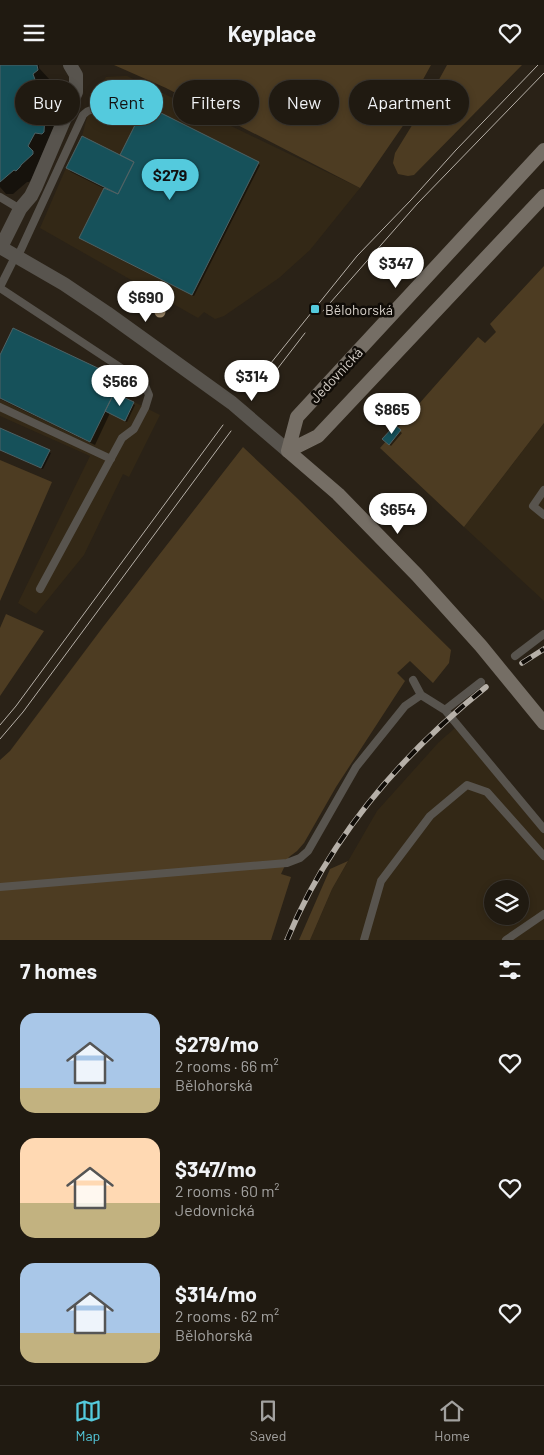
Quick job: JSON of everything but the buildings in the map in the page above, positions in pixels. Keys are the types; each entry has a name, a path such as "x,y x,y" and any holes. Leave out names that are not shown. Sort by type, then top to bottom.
{"main road":[{"name":"Jedovnická","path":"288,451 297,417 544,150"},
{"path":"544,196 318,436 288,451 338,494 418,575 481,646 544,723"}],"street":[{"path":"73,70 76,92 55,143 36,186 20,209 0,247 78,293 232,403 288,451"}],"lane":[{"path":"40,589 122,438 134,429 145,408 149,395 144,383 0,288 83,115 90,110"},
{"path":"0,197 20,209"},
{"path":"0,407 110,459"},
{"path":"544,491 533,506 544,515"},
{"path":"515,656 544,634"},
{"path":"412,680 421,695 445,710 544,829"},
{"path":"445,710 481,682"},
{"path":"0,887 286,863 300,858 308,851 356,767 405,706 421,695"},
{"path":"364,940 381,881 430,816 467,785 487,792 544,856"},
{"path":"506,940 544,914"}],"shaded area":[{"path":"114,65 431,65 423,80 349,80 349,125 403,125 360,188 238,125 259,125 259,80 173,80 173,92 163,87 163,80 148,80"},
{"path":"447,65 522,65 469,119 469,80 439,80"},
{"path":"127,76 135,80 104,80 106,77"},
{"path":"163,93 173,98 173,125 229,125 360,188 310,250 279,278 224,316 215,319 204,312 198,318 40,228 82,136 90,106 90,125 163,125"},
{"path":"412,125 463,125 414,175 398,174 393,163 395,153"},
{"path":"544,266 544,423 464,527 380,448 478,337 485,343 496,332 490,324"},
{"path":"0,398 90,442 105,411 125,421 134,402 160,415 129,477 123,474 84,555 36,614 18,603 90,456 0,416"},
{"path":"544,423 544,601 464,527"},
{"path":"243,447 451,650 449,663 433,683 410,661 397,673 405,681 336,787 304,843 289,857 281,874 291,877 271,940 0,940 0,760 10,751 103,627"},
{"path":"0,460 52,482 0,601"},
{"path":"6,614 44,631 0,696 0,628"},
{"path":"455,728 544,834 544,940 310,940 332,889 377,811 438,743"},
{"path":"348,861 332,889 310,940 299,940 330,869"}],"tram line":[{"path":"254,384 357,256 538,65"},
{"path":"323,311 417,204 544,73"},
{"path":"261,390 305,333"},
{"path":"0,725 16,706 223,425"},
{"path":"0,739 23,712 231,431"}],"railway":[{"path":"522,663 544,649"},
{"path":"287,940 304,903 324,867 370,801 425,741 486,687"}],"place":[{"name":"Bělohorská","path":"315,309"}]}
